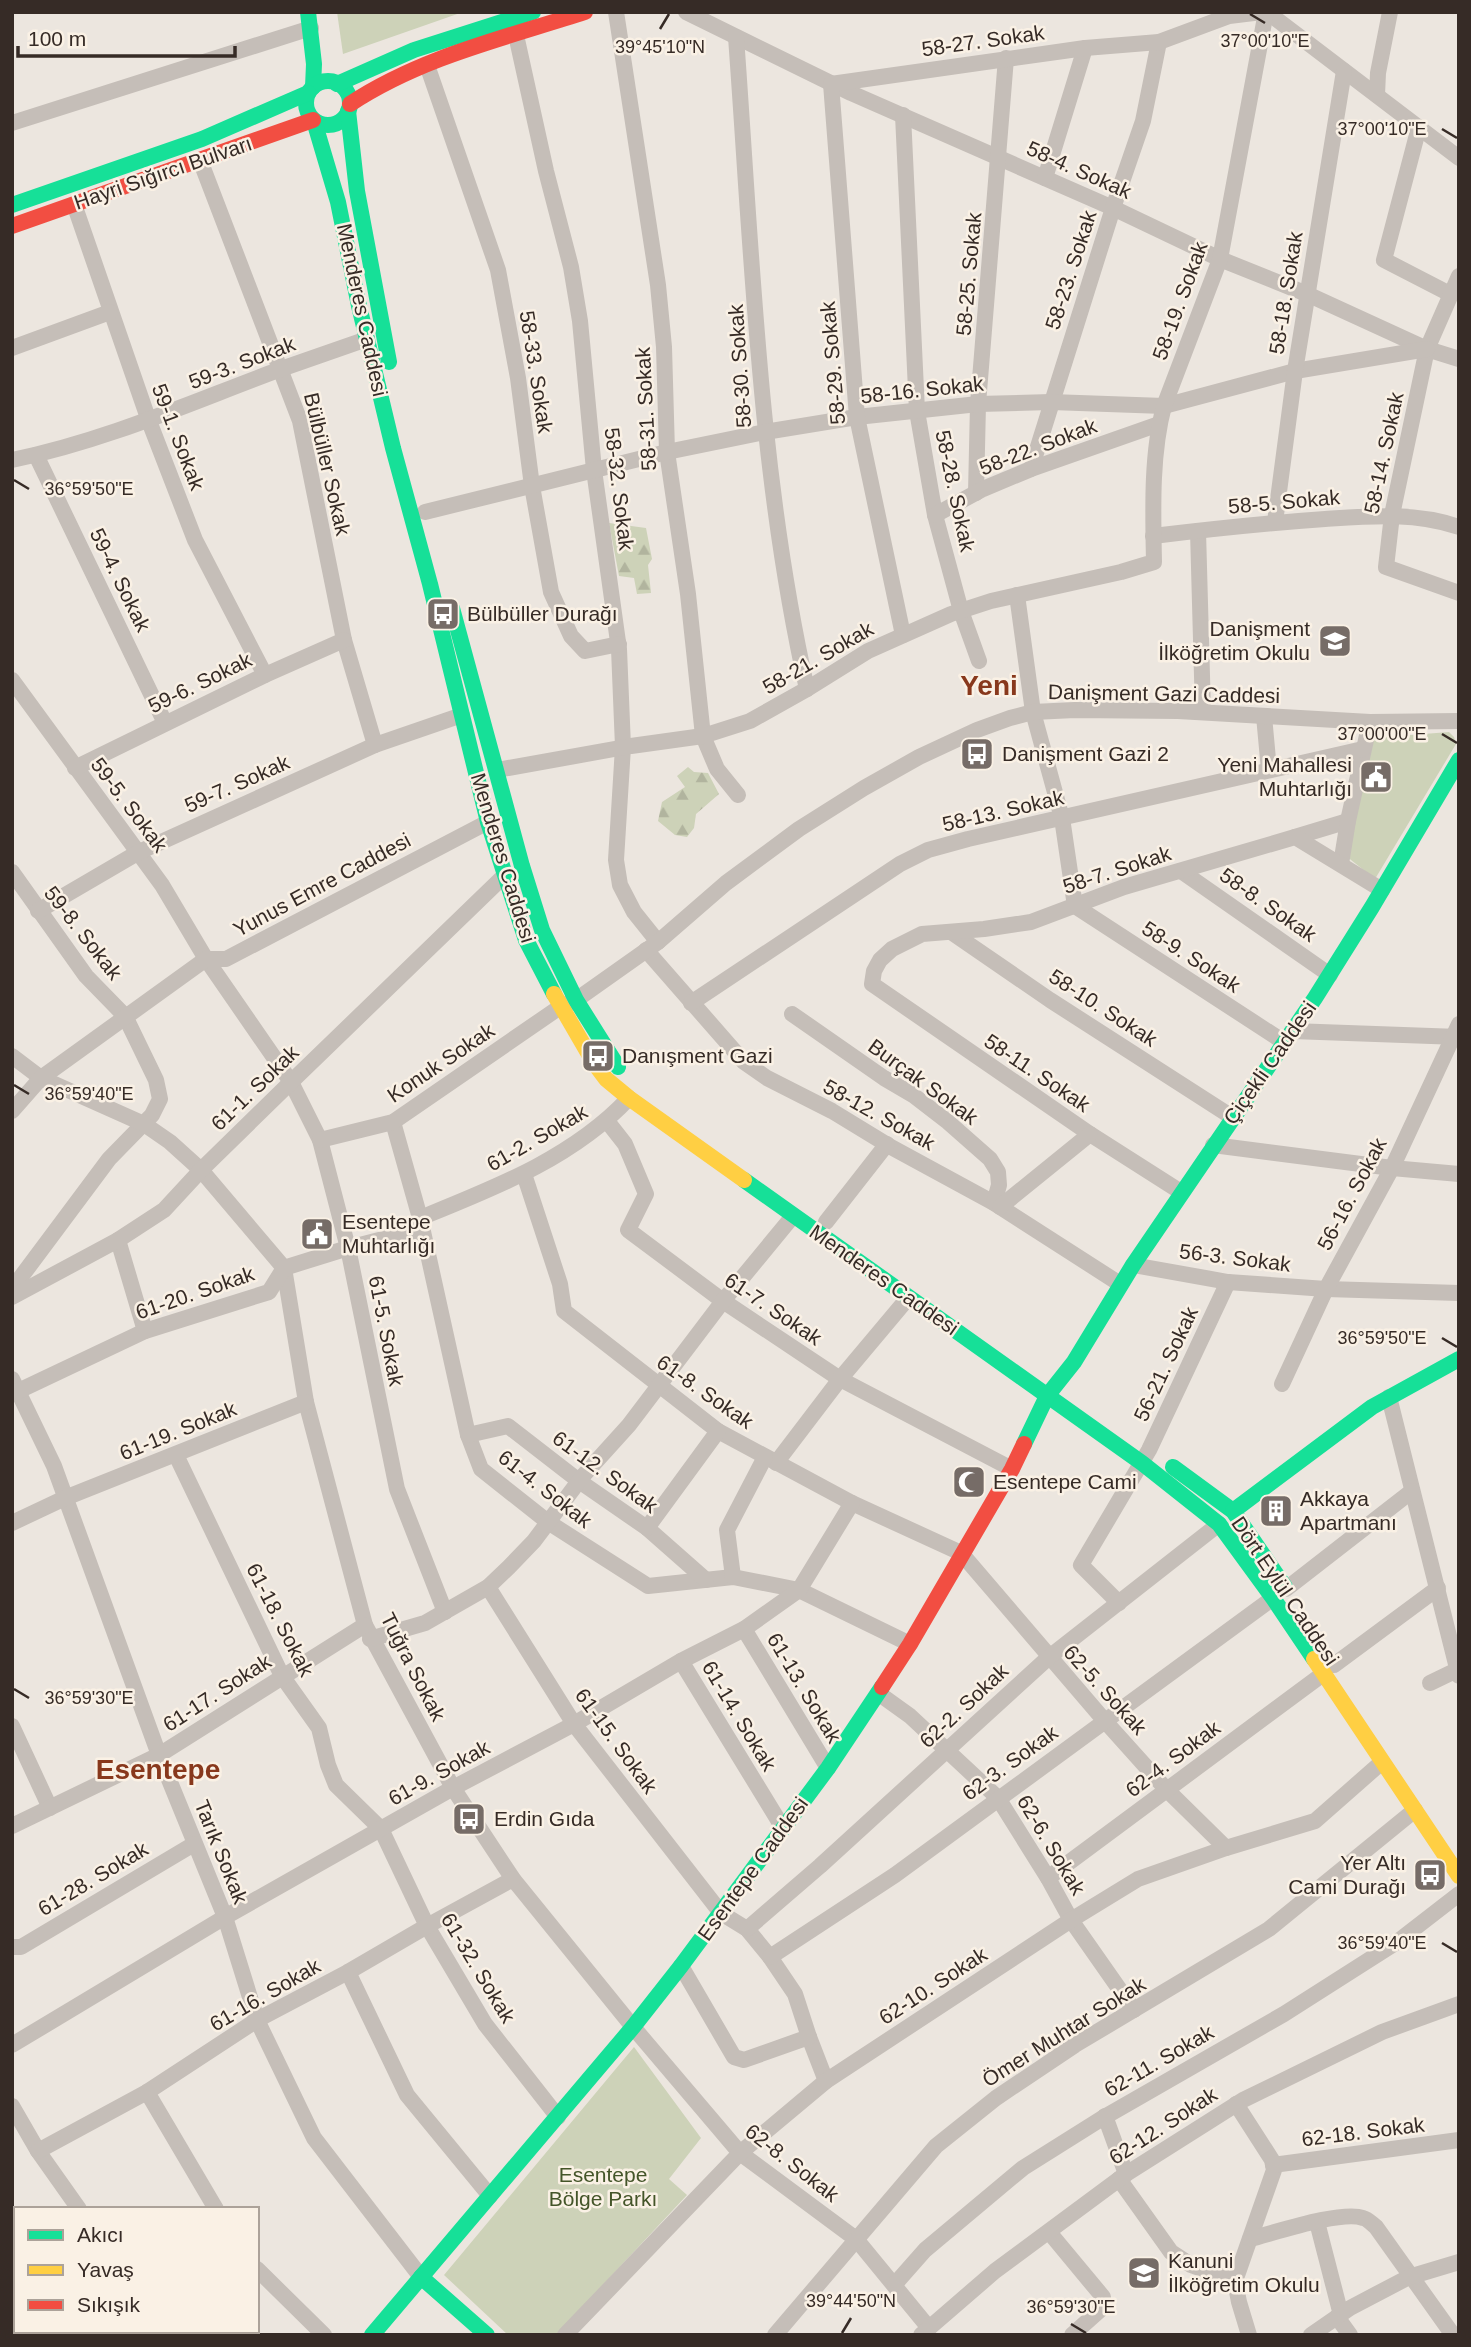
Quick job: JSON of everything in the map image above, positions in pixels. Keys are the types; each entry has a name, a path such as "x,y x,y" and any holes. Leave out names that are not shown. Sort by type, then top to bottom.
{"main road":[{"path":"309,20 315,68 305,105 314,120 325,125 337,124 349,107 386,81 502,38 585,12"},
{"path":"311,90 319,83 334,77 529,13"},
{"path":"334,77 345,90 349,107"},
{"name":"Hayri Sığırcı Bulvarı","path":"12,205 202,139 282,106 311,90"},
{"name":"Menderes Caddesi","path":"349,107 357,191 393,380"},
{"name":"Hayri Sığırcı Bulvarı","path":"12,226 314,120"},
{"name":"Menderes Caddesi","path":"314,120 338,202 393,448 488,822 526,940 560,1007 594,1063 607,1079 629,1098 908,1298 1058,1394"},
{"name":"Menderes Caddesi","path":"399,404 425,512 542,930 576,1000 608,1054 639,1086 1058,1394"},
{"name":"Çiçekli Caddesi","path":"1074,1363 1120,1284 1330,975 1459,760"},
{"path":"1233,1511 1389,1397 1458,1359"},
{"name":"Esentepe Caddesi","path":"372,2335 633,2027 828,1768 910,1644 1074,1363"},
{"name":"Dört Eylül Caddesi","path":"1058,1394 1145,1456 1233,1511 1280,1594 1329,1670 1459,1852"},
{"name":"Dört Eylül Caddesi","path":"1145,1456 1219,1524 1280,1594"},
{"name":"Dört Eylül Caddesi","path":"1329,1670 1382,1762 1459,1876"},
{"path":"421,2277 486,2335"}],"street":[{"name":"58-31. Sokak","path":"615,12 658,285 664,347 667,452 688,594 703,736 717,769 738,795"},
{"name":"58-4. Sokak","path":"686,12 831,84 1113,208 1220,259 1307,294 1427,349 1459,359"},
{"name":"58-27. Sokak","path":"831,84 1006,58 1159,42 1229,16 1265,12"},
{"path":"1265,12 1459,158"},
{"name":"58-19. Sokak","path":"1154,562 1159,424 1220,259 1265,12"},
{"path":"1377,95 1378,73 1390,12"},
{"path":"12,123 309,20"},
{"name":"58-32. Sokak","path":"516,35 546,171 571,267 580,321 594,470 619,644 623,747 616,860 620,885 652,946"},
{"name":"58-30. Sokak","path":"736,37 765,432 790,615 807,690"},
{"name":"58-23. Sokak","path":"1031,469 1143,121 1159,42"},
{"path":"1045,178 1085,48"},
{"name":"58-25. Sokak","path":"976,493 978,404 1006,58"},
{"name":"58-33. Sokak","path":"427,65 498,270 518,378 532,485 551,592 570,636 585,651 619,644"},
{"name":"58-18. Sokak","path":"1275,522 1295,371 1344,71"},
{"name":"58-29. Sokak","path":"831,84 857,416 903,635"},
{"name":"58-28. Sokak","path":"903,115 917,411 935,515 961,611 979,661"},
{"path":"1419,127 1384,260 1450,294"},
{"name":"Bülbüller Sokak","path":"200,160 300,421 344,640 375,745"},
{"name":"59-1. Sokak","path":"74,204 149,421 195,540 265,675"},
{"name":"58-14. Sokak","path":"1459,276 1427,349 1392,514 1386,567 1459,593"},
{"path":"12,348 110,312"},
{"name":"59-3. Sokak","path":"12,460 149,421 281,369 367,339"},
{"name":"58-16. Sokak","path":"425,512 667,452 857,416 978,404 1051,402 1164,406 1295,371 1427,349"},
{"name":"58-22. Sokak","path":"935,515 976,493 1031,469 1159,424"},
{"name":"59-4. Sokak","path":"36,455 165,723"},
{"name":"58-5. Sokak","path":"1153,536 1275,522 1392,514 1459,527"},
{"path":"1198,531 1203,712"},
{"name":"58-21. Sokak","path":"497,770 623,747 703,736 750,721 807,690 868,651 961,611 1154,562"},
{"path":"1017,595 1033,712 1062,818 1075,906"},
{"name":"59-6. Sokak","path":"75,768 265,675 344,640"},
{"name":"59-5. Sokak","path":"12,680 162,885 206,959"},
{"name":"Danişment Gazi Caddesi","path":"576,1000 652,946 726,883 863,788 919,757 977,730 1033,712 1203,712 1370,722 1459,721"},
{"name":"59-7. Sokak","path":"38,911 139,852 375,745 462,715"},
{"path":"1264,716 1269,770"},
{"path":"1341,864 1370,722"},
{"name":"58-13. Sokak","path":"691,1003 855,892 928,850 1363,749"},
{"name":"58-7. Sokak","path":"872,984 874,971 880,960 892,949 922,934 1031,922 1124,887 1348,821"},
{"name":"Yunus Emre Caddesi","path":"12,1111 41,1078 206,959 226,959 488,822"},
{"path":"1295,837 1382,890"},
{"name":"58-8. Sokak","path":"1181,871 1330,975"},
{"name":"59-8. Sokak","path":"12,872 86,976 125,1016 156,1080 160,1098 144,1124"},
{"name":"61-1. Sokak","path":"12,1297 118,1240 164,1210 201,1170 504,877"},
{"name":"58-9. Sokak","path":"1075,906 1288,1037"},
{"name":"58-10. Sokak","path":"951,932 1050,1000 1232,1117"},
{"name":"58-12. Sokak","path":"652,946 691,1003 744,1062 767,1078 832,1111 997,1205 1120,1284"},
{"name":"61-5. Sokak","path":"206,959 291,1082 320,1140 348,1248 397,1489 445,1612"},
{"name":"58-11. Sokak","path":"872,984 1090,1134 1181,1192"},
{"name":"Konuk Sokak","path":"320,1140 393,1122 560,1007 576,1000"},
{"name":"Burçak Sokak","path":"792,1014 913,1095 990,1159 998,1172 997,1205"},
{"path":"1288,1037 1457,1033"},
{"name":"56-16. Sokak","path":"1282,1384 1326,1289 1392,1168 1457,1033"},
{"path":"12,1056 41,1078 144,1124 170,1142 201,1170 284,1268"},
{"name":"61-2. Sokak","path":"421,1224 524,1174 607,1121 629,1098"},
{"name":"61-7. Sokak","path":"607,1121 625,1144 646,1194 628,1230 723,1301 840,1378 1012,1469"},
{"name":"61-4. Sokak","path":"393,1122 421,1224 468,1435 481,1469 548,1522 648,1586 733,1577 799,1590 910,1644"},
{"path":"12,1289 109,1159 144,1124"},
{"path":"997,1205 1090,1134"},
{"path":"826,1222 887,1144"},
{"path":"1213,1145 1459,1174"},
{"name":"61-8. Sokak","path":"524,1174 560,1284 564,1311 718,1431 852,1503 961,1553"},
{"name":"61-17. Sokak","path":"12,1826 159,1755 282,1676 367,1632 425,1623 488,1587 534,1541 579,1481 659,1387 723,1301 793,1216"},
{"name":"61-20. Sokak","path":"14,1388 145,1331 269,1292 284,1268 421,1224"},
{"path":"118,1240 145,1331"},
{"name":"56-3. Sokak","path":"1133,1265 1228,1282 1326,1289 1459,1293"},
{"name":"Tuğra Sokak","path":"284,1268 306,1402 367,1632 453,1788 513,1879 633,2027"},
{"name":"56-21. Sokak","path":"1119,1602 1081,1565 1145,1456 1228,1282"},
{"path":"733,1577 727,1530 771,1460 908,1298"},
{"name":"Tarık Sokak","path":"14,1388 54,1466 159,1755 225,1917 257,2020 314,2138 421,2277"},
{"path":"1389,1397 1458,1672 1430,1683"},
{"name":"61-19. Sokak","path":"12,1523 306,1402"},
{"name":"61-12. Sokak","path":"468,1435 508,1426 579,1481 647,1528 706,1580"},
{"path":"647,1528 718,1431"},
{"name":"61-18. Sokak","path":"176,1455 282,1676 319,1728 336,1785 381,1829"},
{"name":"62-3. Sokak","path":"769,1957 895,1875 1280,1594 1412,1491"},
{"name":"61-9. Sokak","path":"12,2045 225,1917 453,1788 574,1724 681,1661 744,1629 799,1590 852,1503"},
{"name":"62-2. Sokak","path":"747,1929 947,1752 1048,1658 1219,1524"},
{"name":"62-5. Sokak","path":"961,1553 1048,1658 1166,1789 1226,1848"},
{"name":"61-15. Sokak","path":"488,1587 574,1724 721,1913"},
{"name":"62-4. Sokak","path":"1048,1878 1438,1588"},
{"name":"61-13. Sokak","path":"744,1629 828,1768"},
{"name":"61-14. Sokak","path":"681,1661 783,1828"},
{"name":"62-6. Sokak","path":"878,1693 910,1716 998,1798 1071,1920 1134,2010"},
{"path":"12,1726 50,1808"},
{"name":"62-10. Sokak","path":"565,2335 740,2153 826,2081 1138,1879 1315,1821 1382,1762"},
{"name":"Ömer Muhtar Sokak","path":"775,2335 936,2146 1007,2091 1076,2045 1269,1929 1415,1810"},
{"name":"61-32. Sokak","path":"381,1829 427,1926 485,2024 558,2117"},
{"name":"61-28. Sokak","path":"12,1947 21,1947 194,1844"},
{"name":"61-16. Sokak","path":"38,2151 146,2092 257,2020 513,1879"},
{"name":"62-11. Sokak","path":"895,2284 925,2250 1023,2168 1105,2116 1284,2014 1396,1942 1459,1894"},
{"path":"721,1913 747,1929 795,1994 826,2081"},
{"path":"681,1966 734,2057 744,2060 809,2037"},
{"path":"348,1972 407,2095 490,2196"},
{"name":"62-12. Sokak","path":"925,2331 995,2271 1123,2176 1236,2104 1382,2032 1459,2004"},
{"name":"62-8. Sokak","path":"633,2027 740,2153 856,2239 895,2284 925,2331"},
{"path":"146,2092 215,2207"},
{"path":"1236,2104 1272,2160 1274,2170 1235,2281 1249,2335"},
{"path":"12,2106 38,2151 78,2207"},
{"path":"1105,2116 1123,2176 1171,2252 1191,2264 1235,2281"},
{"name":"62-18. Sokak","path":"1273,2165 1459,2140"},
{"path":"1250,2239 1317,2222 1353,2216 1366,2218 1376,2227 1452,2335"},
{"path":"1317,2222 1339,2316 1350,2335"},
{"path":"1049,2232 1103,2297 1100,2309 1072,2335"},
{"path":"1311,2335 1409,2277 1459,2262"},
{"path":"259,2271 324,2335"}],"green space":[{"path":"337,12 463,12 343,54"},
{"path":"609,523 646,528 652,559 648,565 651,593 637,594 634,578 619,576"},
{"path":"1449,732 1456,744 1375,879 1346,856 1373,738"},
{"path":"688,767 694,772 708,773 719,794 696,814 694,828 687,837 675,835 658,821 662,802 685,787 677,776"},
{"name":"Esentepe Bölge Parkı","path":"634,2047 701,2138 669,2179 687,2195 556,2335 508,2335 444,2275"}],"traffic: fast":[{"path":"308,12 314,64 313,87"},
{"path":"337,84 414,50 533,12"},
{"path":"328,81 344,87 350,103 344,119 328,125 312,119 306,103 312,87 328,81"},
{"path":"12,205 202,139 308,93"},
{"path":"348,111 357,191 389,362"},
{"path":"314,121 338,202 359,306 393,448 430,584 488,822 526,940 554,994"},
{"path":"452,608 542,930 576,1000 618,1067"},
{"path":"1024,1444 1047,1396 1074,1362 1133,1265 1315,998 1459,760"},
{"path":"744,1180 1142,1463 1219,1524 1314,1659"},
{"path":"1233,1511 1372,1407 1459,1359"},
{"path":"1173,1467 1233,1511 1285,1587"},
{"path":"372,2335 633,2027 828,1768 882,1687"},
{"path":"421,2277 487,2335"}],"traffic: slow":[{"path":"554,994 606,1079 744,1180"},
{"path":"1314,1659 1459,1876"}],"traffic: jam":[{"path":"350,104 405,73 434,61 585,12"},
{"path":"12,226 313,120"},
{"path":"882,1687 910,1644 1024,1444"}],"place":[{"name":"Bülbüller Durağı","path":"443,614"},
{"name":"Danişment İlköğretim Okulu","path":"1335,641"},
{"name":"Danişment Gazi 2","path":"977,754"},
{"name":"Yeni Mahallesi Muhtarlığı","path":"1376,777"},
{"name":"Danışment Gazi","path":"598,1056"},
{"name":"Esentepe Muhtarlığı","path":"317,1234"},
{"name":"Esentepe Cami","path":"969,1482"},
{"name":"Akkaya Apartmanı","path":"1276,1511"},
{"name":"Erdin Gıda","path":"469,1819"},
{"name":"Yer Altı Cami Durağı","path":"1430,1875"},
{"name":"Kanuni İlköğretim Okulu","path":"1144,2273"}],"district":[{"name":"Yeni","path":"989,685"},
{"name":"Esentepe","path":"158,1769"}]}
